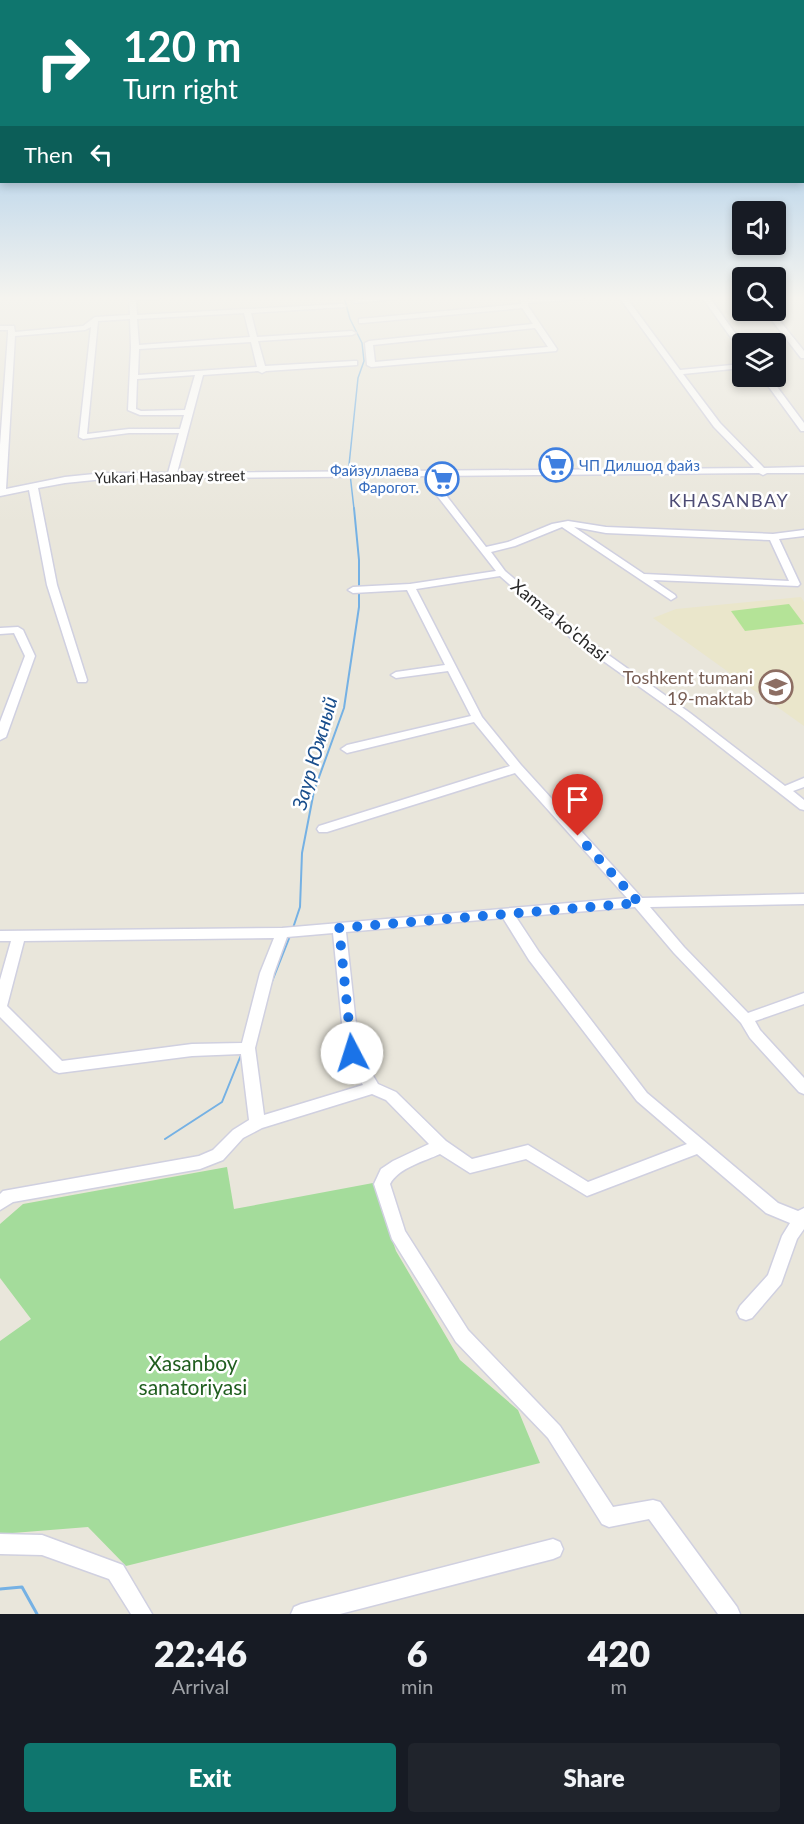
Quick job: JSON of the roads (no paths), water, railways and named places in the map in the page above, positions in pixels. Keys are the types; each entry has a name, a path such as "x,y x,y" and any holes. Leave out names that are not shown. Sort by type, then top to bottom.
{"street":[{"path":"2,492 7,425 5,392 7,372"},
{"path":"88,372 83,437 129,432 184,431"},
{"path":"135,372 132,410 134,413 189,412"},
{"path":"135,377 225,372"},
{"path":"678,372 717,425 763,472"},
{"path":"172,475 199,374"},
{"path":"773,387 804,429"},
{"path":"428,474 804,470"},
{"name":"Yukari Hasanbay street","path":"2,492 92,476 428,474"},
{"name":"Xamza ko'chasi","path":"428,474 502,573 575,636 786,790 804,806"},
{"path":"33,486 52,585 81,680"},
{"path":"484,550 505,548 556,526 565,525 582,525 606,530 773,537 804,533"},
{"path":"565,525 671,597"},
{"path":"641,577 795,584 773,537"},
{"path":"353,590 410,587 502,573"},
{"path":"410,587 477,718 517,768 679,950 746,1020 804,1088"},
{"path":"0,631 18,630 30,656 0,737"},
{"path":"396,675 450,668"},
{"path":"347,749 477,718"},
{"path":"322,829 517,768"},
{"path":"786,790 804,782"},
{"path":"0,936 282,933 639,903 804,899"},
{"path":"507,913 534,956 642,1097 772,1208 802,1218 790,1236 775,1279 746,1312"},
{"path":"339,928 352,1053 373,1088 391,1096 441,1146 470,1166 528,1152 587,1189 700,1146"},
{"path":"257,1123 248,1048 267,973 282,933"},
{"path":"19,936 0,1006 59,1067 192,1050 248,1048"},
{"path":"746,1020 804,998"},
{"path":"0,1203 9,1196 200,1162 218,1155 238,1134 257,1123 373,1088"},
{"path":"441,1146 387,1174 382,1184 398,1234 462,1336 554,1432 609,1517 653,1509 730,1614"},
{"path":"0,1544 42,1545 116,1572 142,1614"},
{"path":"301,1614 553,1549"}],"waterway":[{"name":"Заур Южный","path":"354,509 349,465 360,372"},
{"name":"Заур Южный","path":"293,928 300,907 302,853 314,791 344,708 359,607 359,560 354,508"},
{"name":"Заур Южный","path":"271,984 290,936"},
{"name":"Заур Южный","path":"165,1139 222,1102 241,1055"},
{"path":"0,1589 22,1587 37,1614"}],"place":[{"name":"ЧП Дилшод файз","path":"556,465"},
{"name":"Файзуллаева Фарогот.","path":"442,479"},
{"name":"Toshkent tumani 19-maktab","path":"776,687"}],"district":[{"name":"KHASANBAY","path":"729,500"}],"park label":[{"name":"Xasanboy sanatoriyasi","path":"193,1374"}]}
